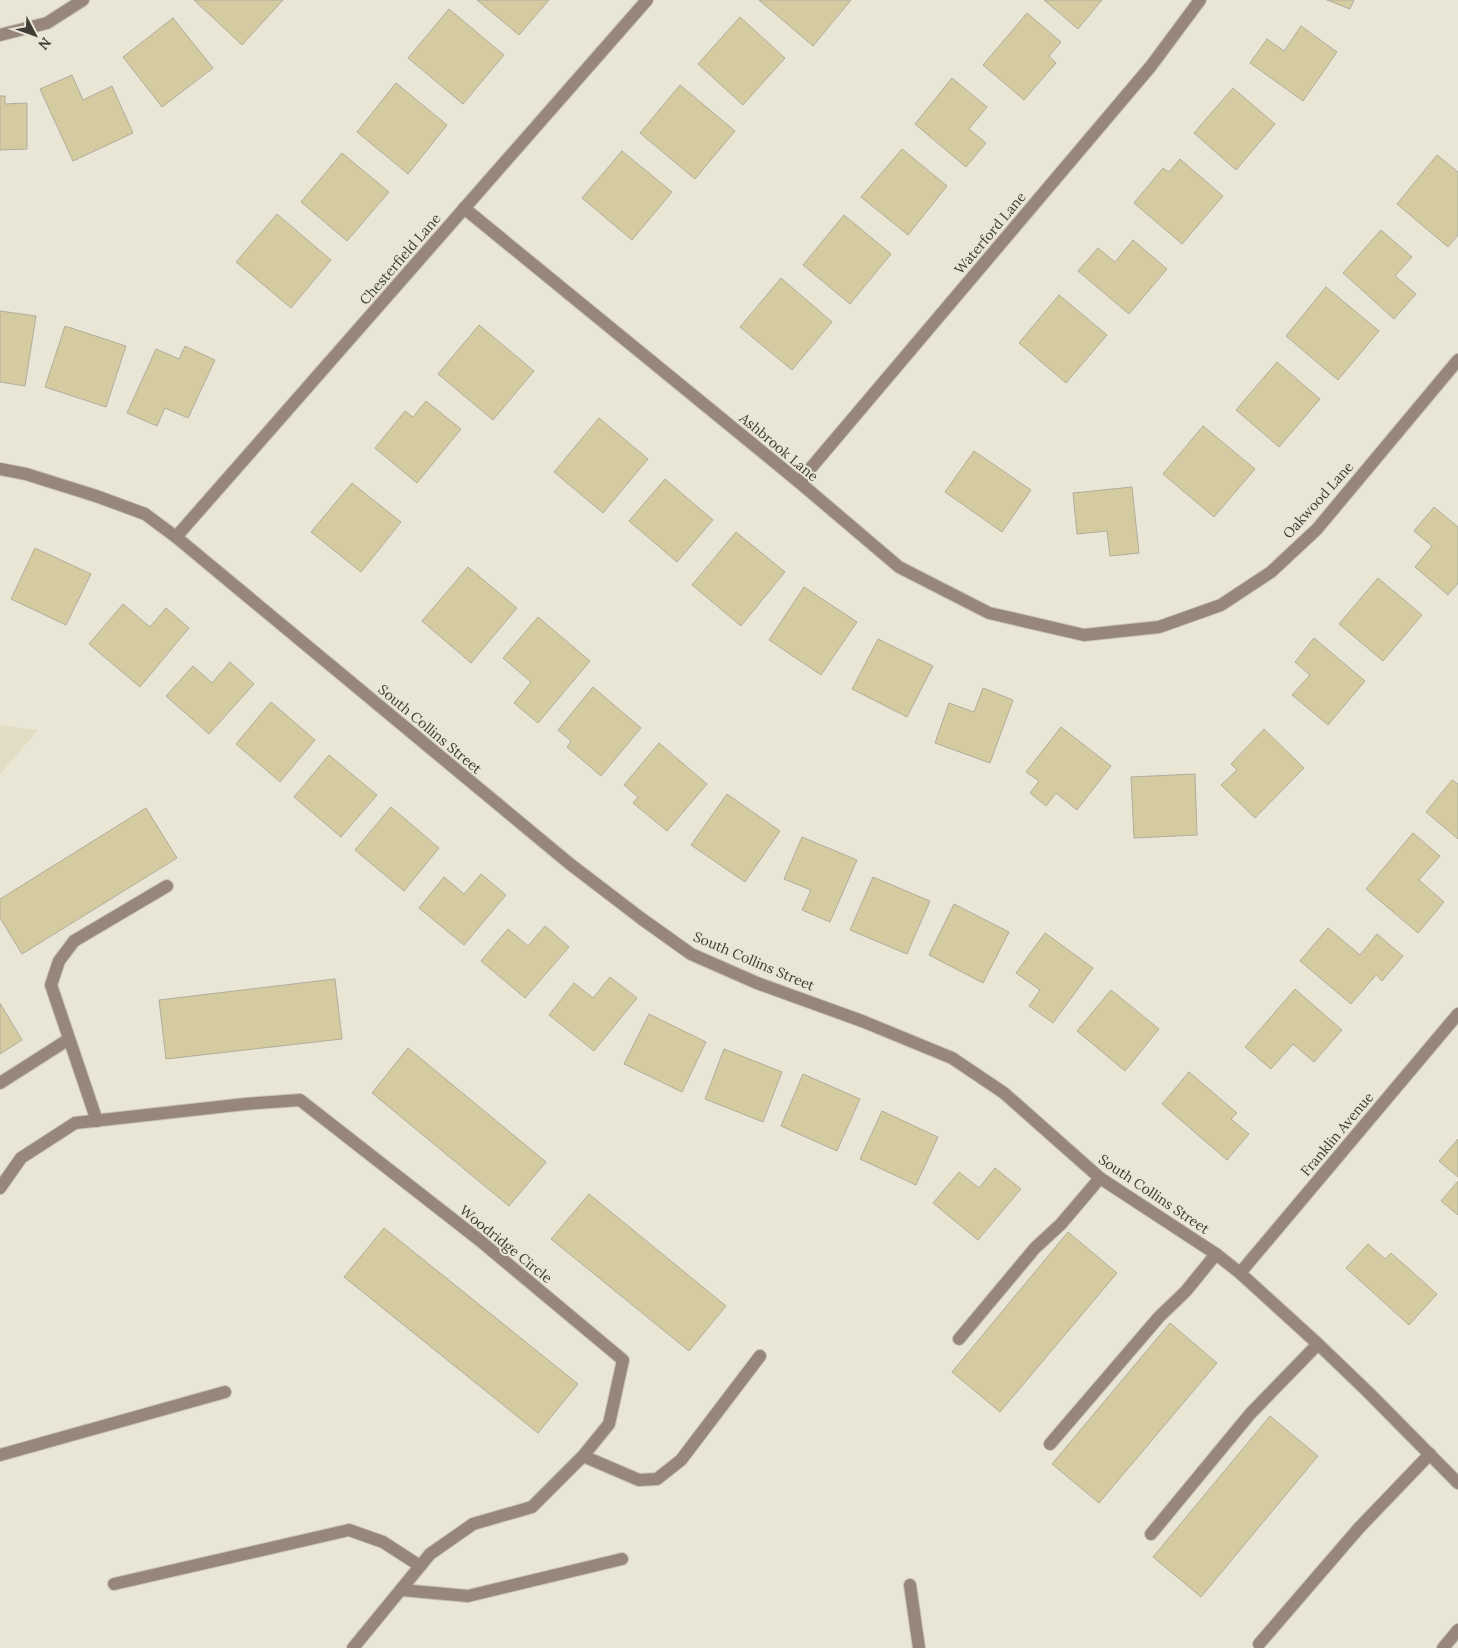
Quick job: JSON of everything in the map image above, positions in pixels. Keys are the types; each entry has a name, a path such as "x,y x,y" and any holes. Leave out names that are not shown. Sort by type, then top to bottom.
{"street":[{"path":"0,36 48,23 83,0"},
{"name":"Chesterfield Lane","path":"176,537 647,0"},
{"name":"Waterford Lane","path":"799,482 1151,66 1200,0"},
{"name":"Ashbrook Lane","path":"464,208 799,482 899,567 989,613 1084,635 1112,632"},
{"name":"Oakwood Lane","path":"1112,632 1159,627 1221,605 1271,572 1317,529 1458,360"},
{"name":"South Collins Street","path":"0,469 26,474 145,514 176,537 570,864 691,954 757,983 862,1021 952,1058 1004,1093 1100,1178 1216,1254 1240,1273 1318,1344 1458,1483"},
{"path":"97,1121 51,985 59,961 74,942 167,886"},
{"name":"Franklin Avenue","path":"1240,1273 1458,1014"},
{"path":"0,1083 69,1039"},
{"name":"Woodridge Circle","path":"0,1188 21,1158 75,1123 245,1104 300,1100 478,1239 623,1360 609,1424 583,1456 532,1507 473,1524 430,1554 353,1648"},
{"path":"959,1339 1035,1248 1061,1224 1100,1178"},
{"path":"1050,1444 1159,1317 1186,1291 1216,1254"},
{"path":"1151,1534 1250,1414 1318,1344"},
{"path":"583,1456 639,1480 657,1480 682,1460 760,1356"},
{"path":"0,1455 225,1392"},
{"path":"1259,1644 1359,1528 1430,1454"},
{"path":"114,1584 349,1530 383,1542 420,1566"},
{"path":"401,1590 468,1596 622,1559"},
{"path":"910,1585 919,1648"},
{"path":"1443,1648 1458,1630"}],"shaded area":[{"path":"0,725 38,730 0,774"}],"building":[{"path":"194,0 283,0 242,45"},
{"path":"477,0 549,0 519,35"},
{"path":"759,0 851,0 813,46"},
{"path":"1044,0 1102,0 1078,29"},
{"path":"1327,0 1354,0 1350,9"},
{"path":"449,9 504,55 463,104 408,58"},
{"path":"1027,13 1061,42 1049,56 1056,63 1024,100 983,65"},
{"path":"740,17 785,58 743,105 698,64"},
{"path":"173,18 213,68 162,107 123,57"},
{"path":"1301,26 1337,52 1303,101 1250,63 1267,39 1284,51"},
{"path":"72,75 83,100 112,86 133,133 73,161 40,89"},
{"path":"952,78 987,107 969,129 986,143 966,167 915,124"},
{"path":"396,83 447,125 408,174 357,132"},
{"path":"680,85 735,131 695,179 640,133"},
{"path":"1233,88 1275,124 1236,170 1194,133"},
{"path":"0,96 5,96 5,104 27,103 27,149 0,150"},
{"path":"902,149 947,186 908,235 861,197"},
{"path":"622,151 672,192 632,240 582,198"},
{"path":"342,153 389,192 347,241 301,202"},
{"path":"1437,155 1458,172 1458,235 1448,247 1397,204"},
{"path":"1180,159 1223,196 1182,244 1134,203 1163,168 1169,172"},
{"path":"277,214 331,260 291,308 236,262"},
{"path":"844,215 891,254 850,304 803,265"},
{"path":"1381,230 1412,257 1395,276 1416,294 1394,319 1343,273"},
{"path":"1133,240 1167,269 1129,314 1078,271 1098,248 1115,262"},
{"path":"781,278 832,322 792,370 740,327"},
{"path":"1326,287 1379,331 1338,380 1286,336"},
{"path":"1059,295 1107,335 1066,383 1019,343"},
{"path":"0,311 36,316 25,386 0,382"},
{"path":"479,325 534,371 493,420 438,374"},
{"path":"65,326 126,346 106,407 45,387"},
{"path":"185,346 215,360 188,418 165,408 157,426 127,413 156,349 179,359"},
{"path":"1277,362 1320,399 1279,447 1236,410"},
{"path":"426,401 461,429 417,483 375,448 405,411 413,417"},
{"path":"599,418 648,459 603,513 554,472"},
{"path":"1203,426 1255,469 1214,517 1163,474"},
{"path":"974,451 1031,490 1002,532 945,492"},
{"path":"665,479 713,520 677,562 629,521"},
{"path":"352,483 401,522 361,572 311,532"},
{"path":"1132,487 1139,553 1110,556 1107,531 1077,534 1073,493"},
{"path":"1434,507 1458,527 1458,583 1448,595 1415,567 1432,546 1414,531"},
{"path":"736,532 785,572 741,626 692,585"},
{"path":"35,548 91,574 66,625 11,599"},
{"path":"468,567 517,608 471,663 422,621"},
{"path":"1378,578 1422,615 1383,661 1339,624"},
{"path":"804,587 857,622 821,675 769,640"},
{"path":"123,604 150,627 166,608 189,628 140,687 89,644"},
{"path":"538,617 590,661 538,723 514,703 531,682 503,658"},
{"path":"1314,638 1365,681 1328,725 1292,695 1310,675 1295,662"},
{"path":"878,639 933,666 907,717 852,689"},
{"path":"230,662 254,684 209,734 166,696 193,666 212,683"},
{"path":"593,687 641,728 601,776 567,747 571,741 558,730"},
{"path":"983,688 1013,700 990,763 935,743 949,703 974,712"},
{"path":"271,702 315,740 280,782 236,744"},
{"path":"1061,727 1111,766 1077,810 1056,793 1046,806 1030,793 1039,781 1026,772"},
{"path":"1264,729 1304,768 1255,818 1221,785 1237,770 1231,764"},
{"path":"659,743 707,784 667,831 633,803 638,797 624,785"},
{"path":"329,755 377,795 341,837 294,797"},
{"path":"1195,774 1197,835 1134,838 1131,777"},
{"path":"1452,780 1458,784 1458,839 1426,812"},
{"path":"727,794 780,831 745,882 691,845"},
{"path":"391,807 439,848 404,891 355,850"},
{"path":"146,808 177,858 22,954 0,918 0,899"},
{"path":"1413,833 1440,856 1419,880 1444,902 1418,933 1366,889"},
{"path":"802,837 857,860 830,922 802,910 811,890 784,879"},
{"path":"481,874 506,895 464,945 419,908 444,877 464,894"},
{"path":"873,877 930,901 907,954 850,930"},
{"path":"954,904 1009,932 983,983 929,955"},
{"path":"545,926 569,947 525,998 481,961 508,929 528,946"},
{"path":"1328,928 1360,955 1377,934 1403,956 1382,981 1376,975 1351,1004 1300,961"},
{"path":"1045,933 1093,968 1053,1023 1029,1006 1040,990 1016,973"},
{"path":"610,977 637,998 594,1051 549,1015 574,983 593,998"},
{"path":"335,979 342,1039 166,1059 159,1000"},
{"path":"1295,989 1342,1030 1314,1062 1293,1044 1271,1069 1245,1047"},
{"path":"1111,990 1159,1029 1125,1071 1077,1031"},
{"path":"0,1003 22,1040 0,1054"},
{"path":"649,1014 706,1042 682,1092 624,1064"},
{"path":"408,1048 546,1162 509,1206 372,1093"},
{"path":"724,1049 782,1072 763,1122 705,1099"},
{"path":"1189,1072 1237,1113 1231,1119 1249,1134 1227,1160 1162,1104"},
{"path":"803,1074 860,1099 837,1151 781,1126"},
{"path":"882,1111 938,1137 916,1185 860,1159"},
{"path":"1458,1139 1458,1177 1439,1161"},
{"path":"995,1168 1021,1189 978,1240 933,1203 959,1172 979,1188"},
{"path":"1458,1181 1458,1215 1441,1201"},
{"path":"589,1194 726,1306 689,1351 551,1239"},
{"path":"384,1228 578,1384 538,1433 344,1277"},
{"path":"1068,1232 1117,1273 1000,1412 952,1372"},
{"path":"1368,1244 1385,1259 1391,1253 1437,1294 1409,1325 1346,1268"},
{"path":"1170,1323 1217,1363 1099,1503 1052,1464"},
{"path":"1270,1416 1318,1456 1201,1597 1153,1557"}]}
